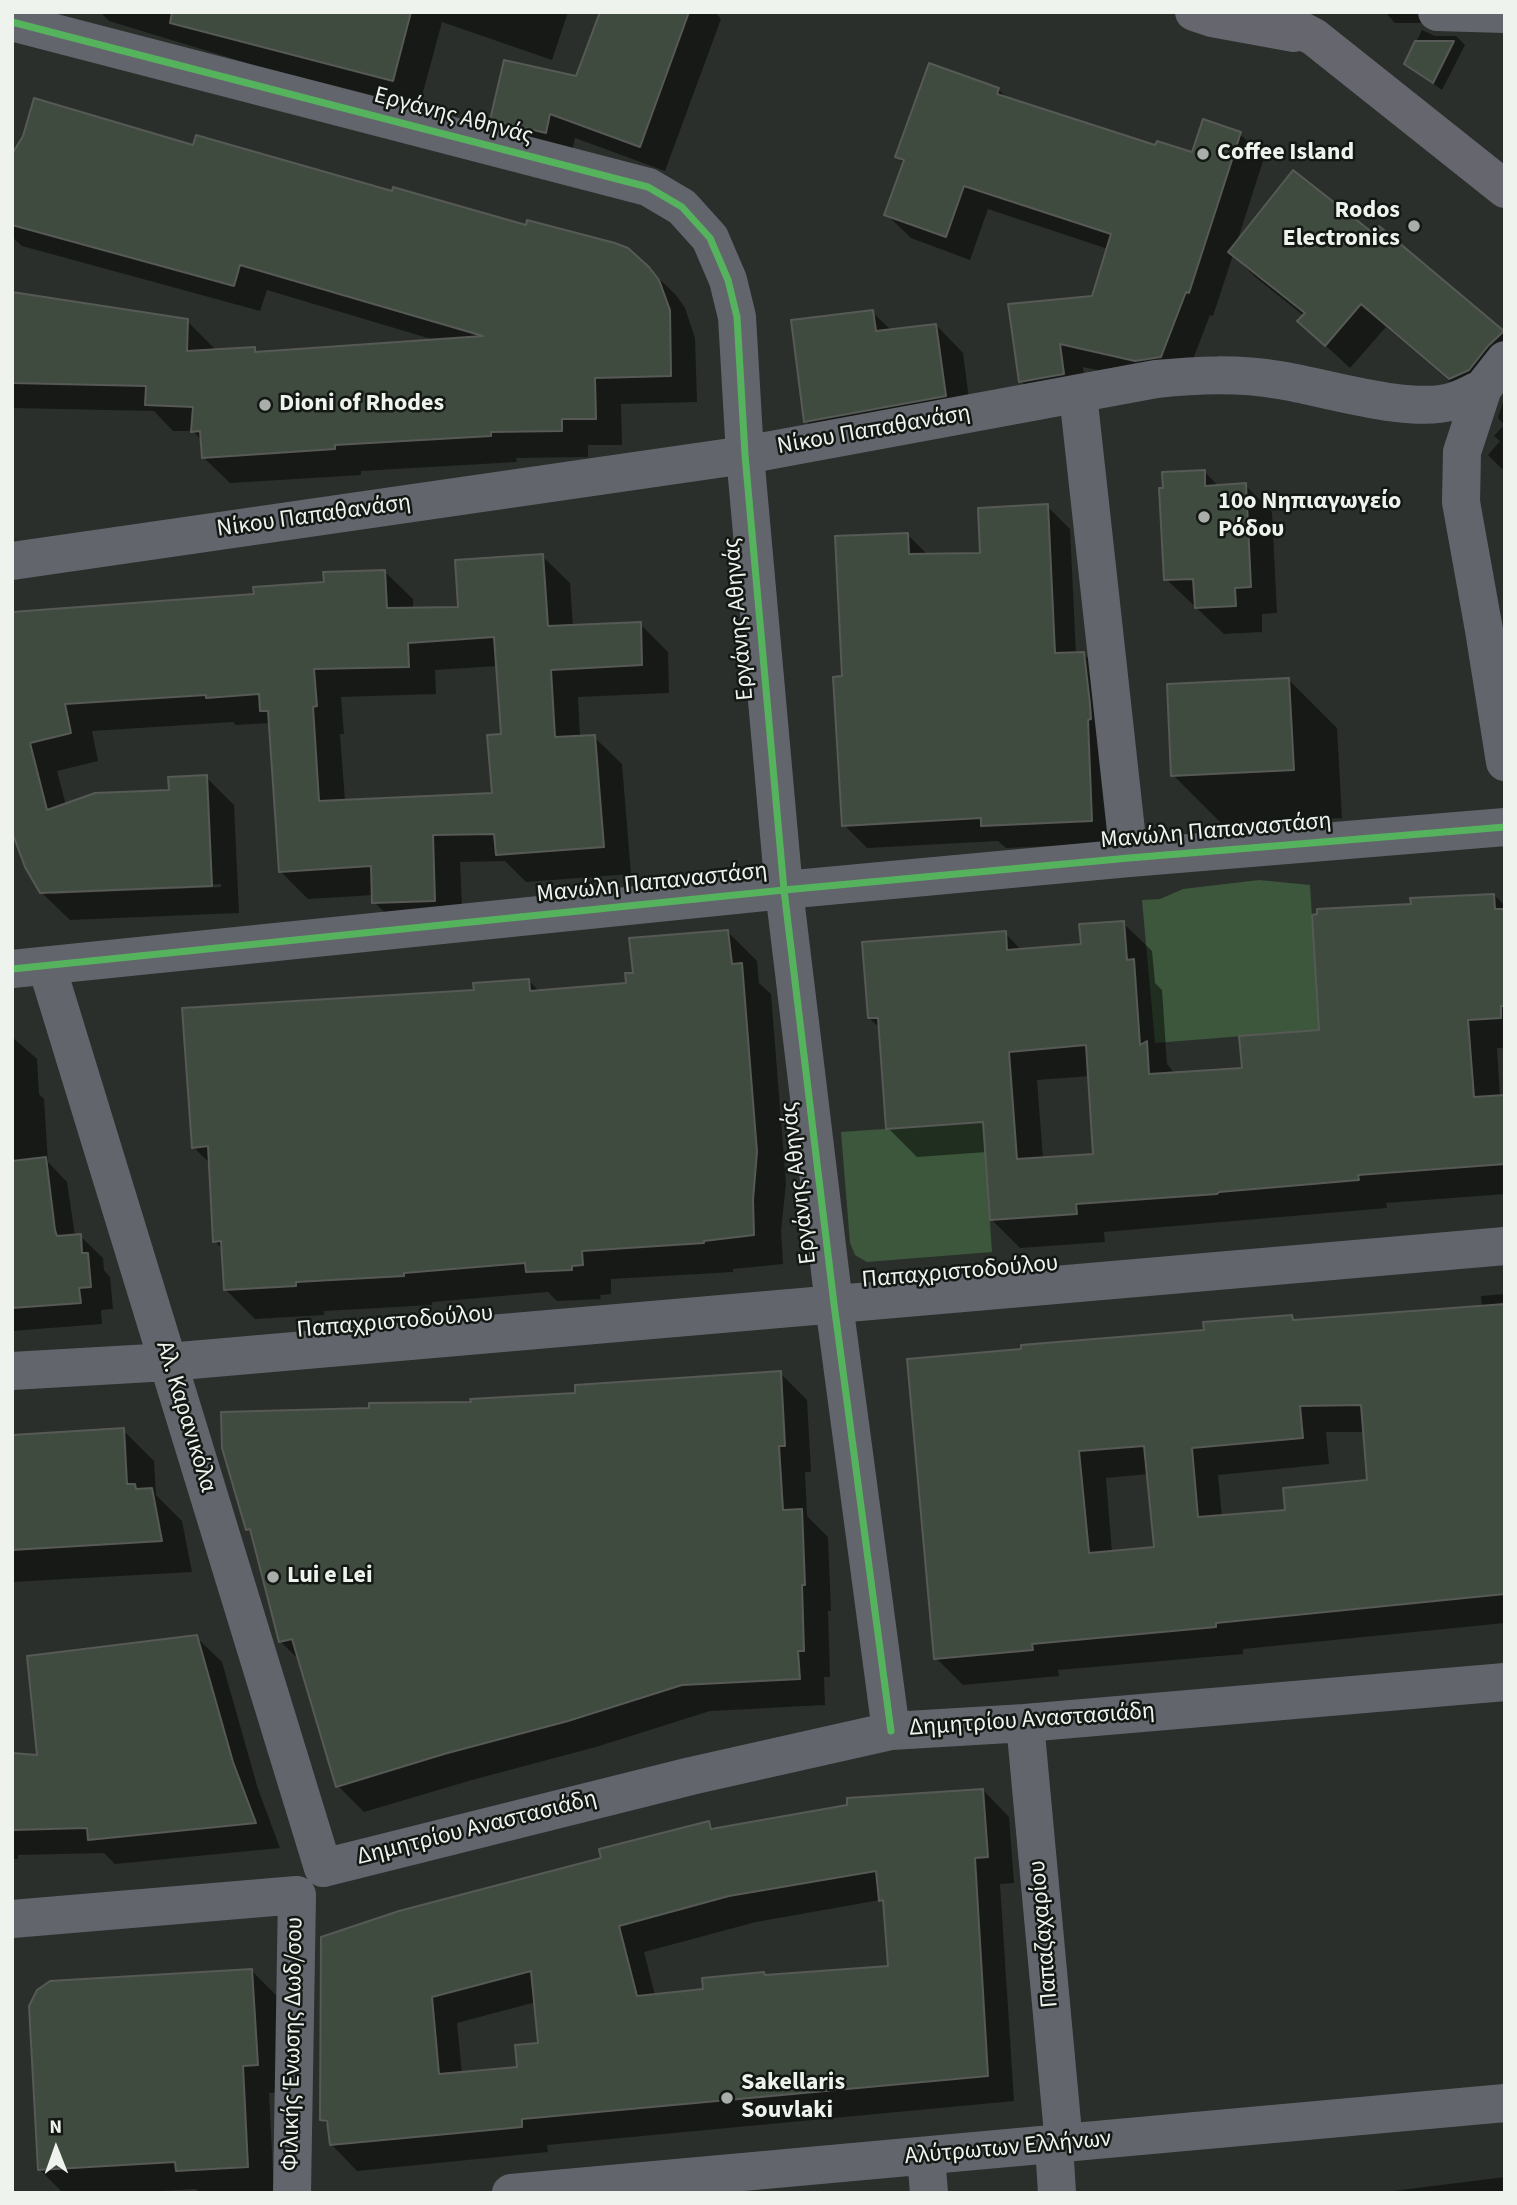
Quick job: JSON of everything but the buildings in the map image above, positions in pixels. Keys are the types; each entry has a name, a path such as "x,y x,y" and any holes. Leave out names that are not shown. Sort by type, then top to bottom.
{"main road":[{"path":"1194,12 1212,18 1315,24"},
{"path":"1266,12 1315,24 1505,189"}],"street":[{"path":"1437,12 1505,14"},
{"name":"Εργάνης Αθηνάς","path":"12,22 648,187 682,208 710,238 728,280 737,317 745,455 784,890 834,1304 891,1731"},
{"name":"Νίκου Παπαθανάση","path":"12,561 745,455 1156,379 1203,374 1280,380 1380,400 1416,404 1452,402 1494,374"},
{"path":"1494,374 1462,452 1461,502 1505,762"},
{"path":"1078,394 1129,858"},
{"name":"Μανώλη Παπαναστάση","path":"29,968 784,890 1505,827"},
{"path":"12,946 29,968"},
{"name":"Αλ. Καρανικόλα","path":"29,968 168,1362 323,1867"},
{"name":"Παπαχριστοδούλου","path":"12,1371 168,1362 1505,1246"},
{"name":"Δημητρίου Αναστασιάδη","path":"323,1867 691,1776 891,1731 1025,1723 1505,1682"},
{"name":"Παπαζαχαρίου","path":"1025,1723 1059,2144 1057,2193"},
{"path":"12,1919 297,1895 323,1867"},
{"name":"Φιλικής Ένωσης Δωδ/σου","path":"292,2193 297,1895"},
{"name":"Αλύτρωτων Ελλήνων","path":"511,2193 927,2174 1059,2144 1505,2103"}],"green space":[{"path":"1259,880 1310,885 1319,1030 1155,1043 1142,900 1160,899 1183,889"},
{"path":"983,1122 992,1252 867,1262 855,1255 850,1243 841,1132"}],"cycle path":[{"path":"12,22 648,187 682,207 710,238 728,280 737,317 745,455 784,890 834,1304 891,1731"},
{"path":"12,969 784,890 1505,827"}],"place":[{"name":"Coffee Island","path":"1203,154"},
{"name":"Rodos Electronics","path":"1414,226"},
{"name":"Dioni of Rhodes","path":"265,405"},
{"name":"10ο Νηπιαγωγείο Ρόδου","path":"1204,517"},
{"name":"Lui e Lei","path":"273,1577"},
{"name":"Sakellaris Souvlaki","path":"727,2098"}]}
